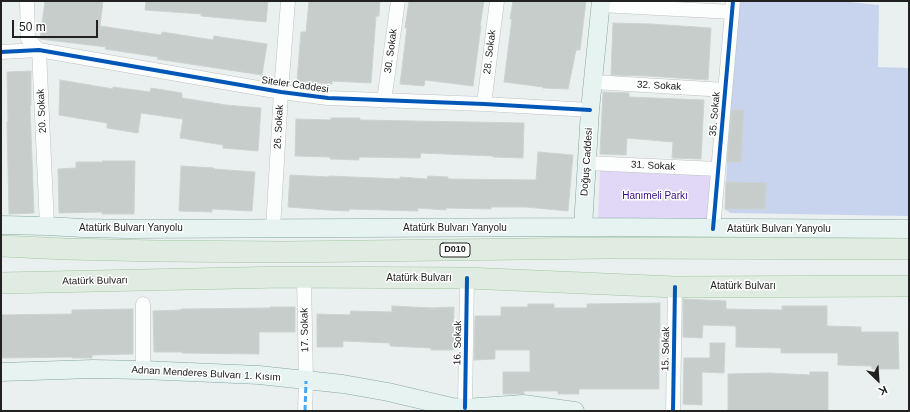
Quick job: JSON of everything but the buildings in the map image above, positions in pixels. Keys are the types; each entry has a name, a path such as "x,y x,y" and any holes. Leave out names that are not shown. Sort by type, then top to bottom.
{"highway":[{"name":"D010","path":"1,246 158,251 285,252 598,248 909,249"},
{"name":"Atatürk Bulvarı","path":"1,283 276,278 467,278 675,287 909,286"}],"main road":[{"name":"Doğuş Caddesi","path":"583,227 590,110 594,82 600,3"},
{"name":"Atatürk Bulvarı Yanyolu","path":"1,225 83,228 266,229 583,227 713,229 909,229"},
{"path":"158,251 266,229"},
{"name":"Adnan Menderes Bulvarı 1. Kısım","path":"1,372 93,369 259,375 343,384 388,392 452,407 465,408 522,404 575,411"}],"street":[{"path":"27,1 28,39 39,50"},
{"name":"26. Sokak","path":"266,229 281,92 288,1"},
{"name":"30. Sokak","path":"384,101 398,1"},
{"name":"28. Sokak","path":"484,104 497,1"},
{"path":"600,3 732,7"},
{"name":"35. Sokak","path":"713,229 732,7"},
{"name":"Siteler Caddesi","path":"1,52 39,50 281,92 328,98 590,110"},
{"name":"20. Sokak","path":"39,50 47,226"},
{"name":"32. Sokak","path":"594,82 725,90"},
{"name":"31. Sokak","path":"587,163 718,169"},
{"name":"17. Sokak","path":"304,278 306,381 305,411"},
{"name":"16. Sokak","path":"465,408 467,278"},
{"name":"15. Sokak","path":"673,411 675,287"},
{"path":"143,304 143,370"}],"path":[{"path":"909,333 909,388"}],"shaded area":[{"path":"740,1 840,1 879,5 878,67 909,68 909,216 730,213 725,209 729,110"}],"green space":[{"name":"Hanımeli Parkı","path":"600,169 712,174 709,222 598,218"}],"marked path":[{"path":"305,411 306,381"}],"cycle path":[{"path":"713,229 733,1"},
{"path":"1,52 39,50 281,92 328,98 590,110"},
{"path":"465,408 467,278"},
{"path":"673,411 675,287"}]}
